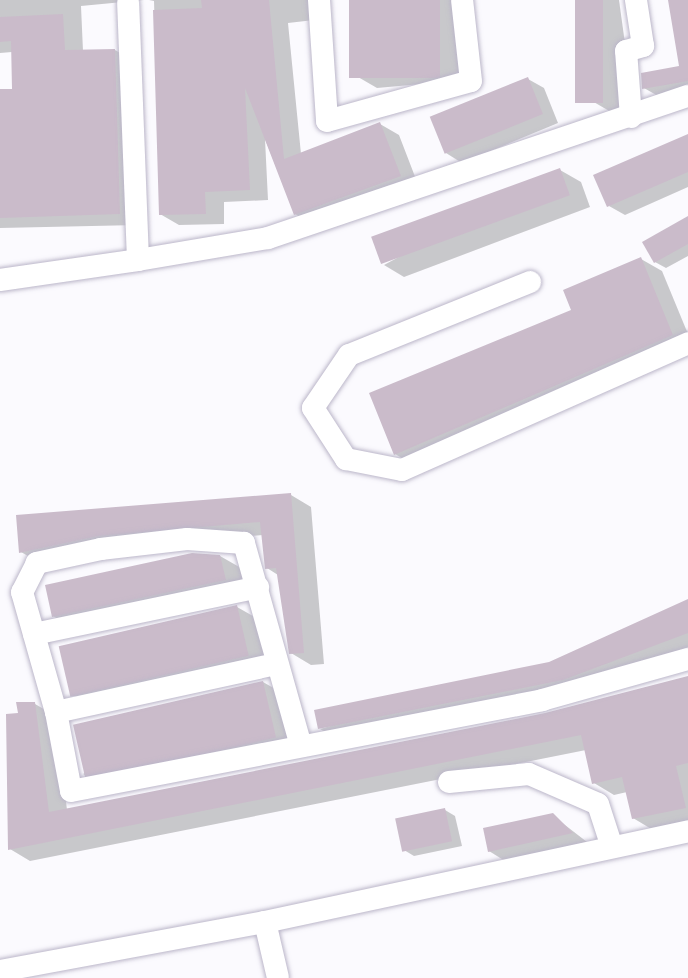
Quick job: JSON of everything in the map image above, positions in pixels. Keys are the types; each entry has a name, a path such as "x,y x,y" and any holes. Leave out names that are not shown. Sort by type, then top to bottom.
{"lane":[{"path":"319,0 327,121 471,81 462,0"},
{"path":"631,117 626,51 643,46 636,0"},
{"path":"128,3 138,260"},
{"path":"0,280 268,238 688,96"},
{"path":"530,282 349,355 313,408 346,459 402,470 688,343"},
{"path":"301,746 276,664 258,587 244,543 224,537 101,549 37,563 22,592 56,712 71,791 542,700 688,659"},
{"path":"34,634 258,587"},
{"path":"56,712 276,664"},
{"path":"450,782 529,774 598,804 612,847"},
{"path":"0,971 265,922 688,831"},
{"path":"265,922 278,978"}],"building":[{"path":"201,0 269,0 284,159 380,122 401,176 294,215 245,88 250,190 205,192 206,214 159,215 153,10 202,8"},
{"path":"349,0 440,0 440,78 349,78"},
{"path":"575,0 603,0 603,103 575,103"},
{"path":"668,0 688,0 688,81 642,89 641,73 679,66"},
{"path":"63,14 65,50 115,49 120,214 0,218 0,89 12,89 11,41 0,42 0,17"},
{"path":"528,77 543,114 445,154 430,117"},
{"path":"688,134 688,172 607,207 593,175"},
{"path":"560,168 570,195 381,264 371,237"},
{"path":"688,216 688,244 654,263 642,242"},
{"path":"641,257 673,335 394,455 369,393 571,310 563,290"},
{"path":"291,493 304,653 289,654 276,568 265,569 260,522 99,536 19,553 16,515"},
{"path":"192,553 220,555 226,580 52,617 45,585"},
{"path":"688,599 688,633 563,680 318,729 314,710 549,662"},
{"path":"237,605 249,656 70,697 59,646"},
{"path":"688,676 688,763 676,766 686,808 632,819 622,777 592,784 581,735 8,850 6,714 18,713 16,702 35,702 49,812 545,713"},
{"path":"263,681 276,738 86,781 73,725"},
{"path":"445,808 452,841 402,852 395,819"},
{"path":"553,813 573,833 488,852 483,828"}]}
